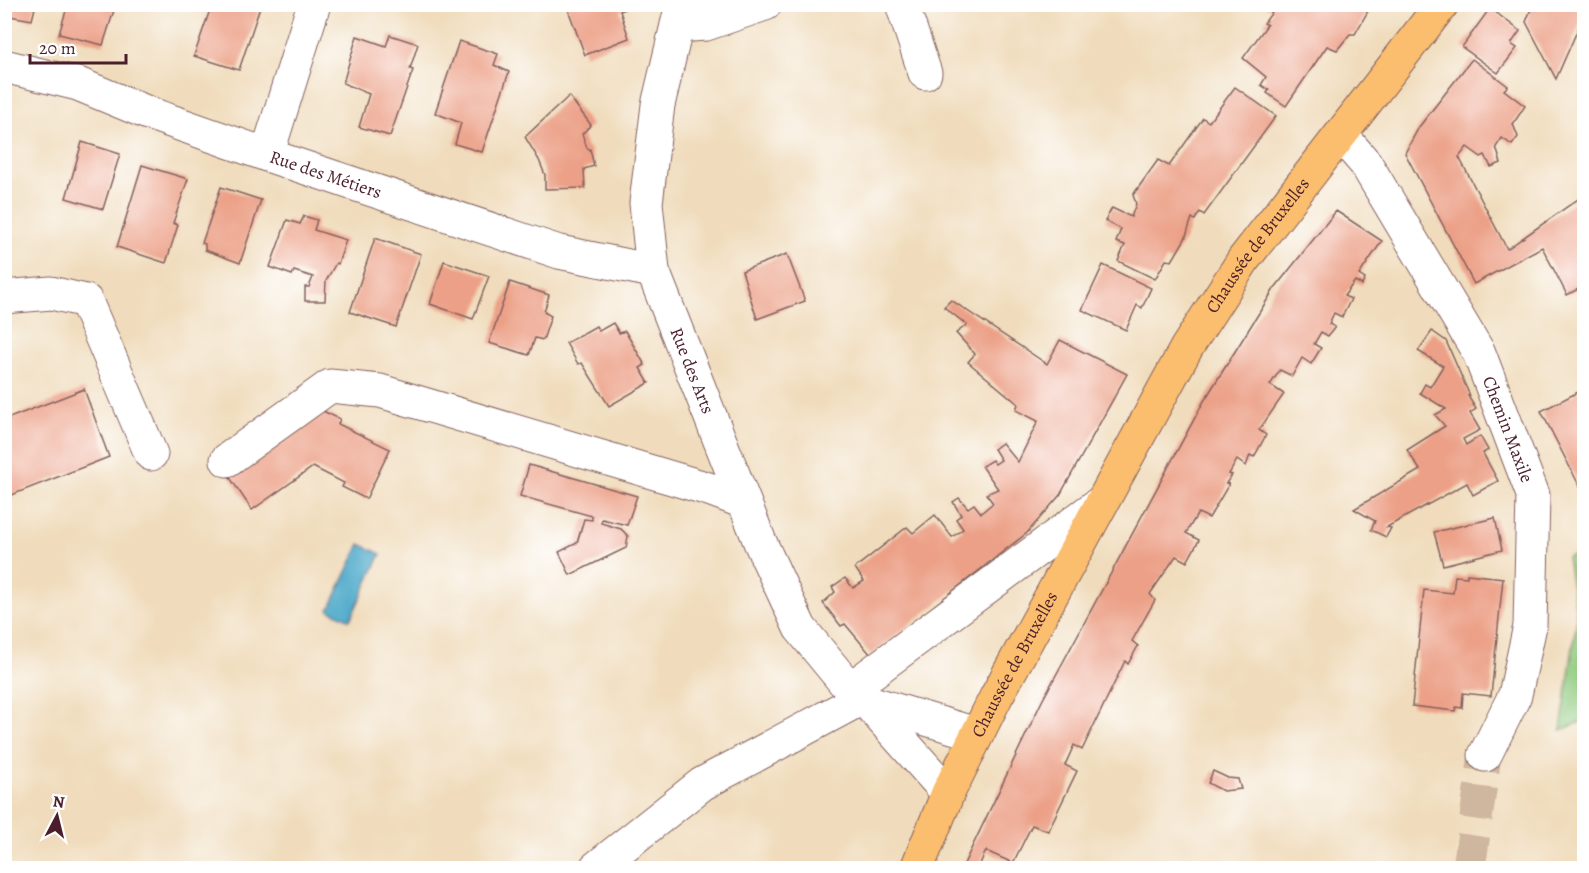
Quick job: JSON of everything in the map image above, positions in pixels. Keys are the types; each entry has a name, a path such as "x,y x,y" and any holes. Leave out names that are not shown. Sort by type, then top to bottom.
{"main road":[{"name":"Chaussée de Bruxelles","path":"917,868 948,793 976,734 1100,504 1215,300 1442,4"}],"street":[{"path":"267,154 314,4"},
{"path":"680,15 706,24 765,4"},
{"path":"902,4 925,73"},
{"name":"Rue des Arts","path":"680,15 658,105 646,203 653,271 744,502 800,628 948,793"},
{"name":"Rue des Métiers","path":"4,66 78,84 148,112 267,154 559,252 653,271"},
{"name":"Chemin Maxile","path":"1341,135 1366,164 1479,353 1533,495 1530,626 1515,695 1485,755"},
{"path":"4,297 51,293 86,301 152,454"},
{"path":"227,460 330,386 380,392 712,490 744,502"},
{"name":"Chaussée de Bruxelles","path":"596,868 702,784 859,696 1100,504"},
{"path":"859,696 976,734"}],"green space":[{"path":"1584,552 1584,721 1561,730 1577,619 1567,557"}],"water":[{"path":"360,544 381,554 350,620 329,610"}],"building":[{"path":"4,4 36,4 32,20 4,15"},
{"path":"68,4 116,4 103,45 59,34"},
{"path":"212,4 261,4 239,70 194,56"},
{"path":"566,4 623,4 625,9 620,11 629,38 585,55"},
{"path":"1263,4 1291,4 1295,7 1297,4 1372,4 1355,34 1350,34 1337,50 1327,46 1286,106 1267,93 1269,90 1261,85 1266,77 1243,58 1267,25 1264,23 1273,11"},
{"path":"1533,4 1584,4 1584,15 1556,79 1526,22"},
{"path":"1490,8 1520,31 1511,44 1517,48 1498,73 1462,47"},
{"path":"390,35 418,44 410,69 413,70 390,136 359,127 369,94 343,83 357,36 386,46"},
{"path":"459,41 498,54 494,65 509,72 482,152 455,144 461,123 435,113"},
{"path":"1472,59 1508,86 1504,90 1525,106 1513,124 1518,137 1512,145 1502,138 1496,147 1501,163 1491,167 1485,155 1481,157 1467,147 1459,157 1507,249 1584,195 1584,286 1567,295 1542,247 1474,284 1405,153 1419,127"},
{"path":"1235,87 1276,116 1204,215 1200,212 1195,220 1192,218 1185,239 1172,261 1166,260 1155,279 1118,261 1125,245 1116,242 1121,229 1105,221 1112,208 1131,217 1136,204 1133,195 1158,160 1169,166 1203,118 1209,122"},
{"path":"569,96 591,125 582,134 587,148 590,149 594,166 584,169 585,188 545,189 545,175 525,137"},
{"path":"82,142 120,154 103,209 66,198"},
{"path":"142,165 188,179 173,223 178,225 166,263 117,247"},
{"path":"221,187 261,200 240,263 205,250 205,244 202,243"},
{"path":"1336,211 1382,241 1359,275 1365,279 1362,285 1355,281 1344,296 1351,299 1342,317 1334,313 1329,324 1335,327 1328,336 1321,332 1314,344 1321,348 1311,364 1302,358 1292,376 1280,370 1270,385 1284,394 1259,430 1266,435 1254,457 1250,455 1246,466 1237,460 1229,474 1232,475 1226,483 1229,484 1209,518 1198,513 1186,533 1199,540 1187,562 1176,556 1150,594 1155,600 1132,641 1138,646 1128,664 1125,661 1082,750 1074,745 1065,765 1077,771 1048,831 1032,825 1013,863 986,851 978,868 963,866 1042,701 1204,401 1274,289"},
{"path":"304,216 317,220 314,230 346,240 338,264 336,263 326,281 325,301 305,301 305,287 309,287 313,277 294,271 292,275 270,267 287,220 300,224"},
{"path":"375,238 421,254 396,327 350,312"},
{"path":"787,254 805,301 757,319 742,271"},
{"path":"444,261 489,276 473,319 430,304"},
{"path":"1103,265 1151,288 1142,308 1137,305 1126,330 1082,310"},
{"path":"510,282 549,295 544,312 551,316 543,340 535,338 529,355 489,343"},
{"path":"951,300 1047,364 1060,340 1127,374 1060,495 1027,533 871,655 845,624 841,626 823,603 835,592 832,587 845,578 853,588 864,581 855,568 907,527 913,533 935,515 952,537 963,529 956,519 961,515 953,502 959,498 968,508 974,504 981,513 993,503 986,494 998,489 982,466 992,460 995,464 1001,460 994,449 1002,443 1018,462 1038,421 1016,410 1018,404 968,362 975,354 956,333 967,325 944,307"},
{"path":"613,323 619,333 625,331 645,365 640,368 649,383 609,406 582,363 578,364 566,343 596,326 599,331"},
{"path":"1432,331 1446,341 1470,396 1468,396 1476,409 1470,413 1480,430 1463,439 1466,445 1480,436 1488,450 1483,453 1498,481 1473,495 1467,483 1387,527 1391,528 1386,537 1371,530 1375,521 1354,509 1420,470 1407,450 1445,426 1435,415 1446,409 1420,393 1425,384 1430,387 1443,366 1418,351"},
{"path":"84,389 109,457 4,498 4,420"},
{"path":"1584,389 1584,487 1581,489 1541,411"},
{"path":"310,405 340,419 338,424 390,449 366,499 342,487 344,483 313,467 252,510 224,469"},
{"path":"529,465 637,496 627,525 602,519 601,523 621,529 628,536 626,548 570,575 559,552 577,543 584,519 592,520 592,516 520,496"},
{"path":"1495,518 1502,550 1443,565 1434,532"},
{"path":"1467,574 1503,578 1491,696 1463,693 1462,708 1456,707 1455,711 1412,706 1424,590 1453,593 1455,576 1467,577"},
{"path":"1213,771 1228,778 1238,779 1241,789 1223,791 1208,783"}],"tunnel":[{"path":"1469,868 1485,755"}]}
